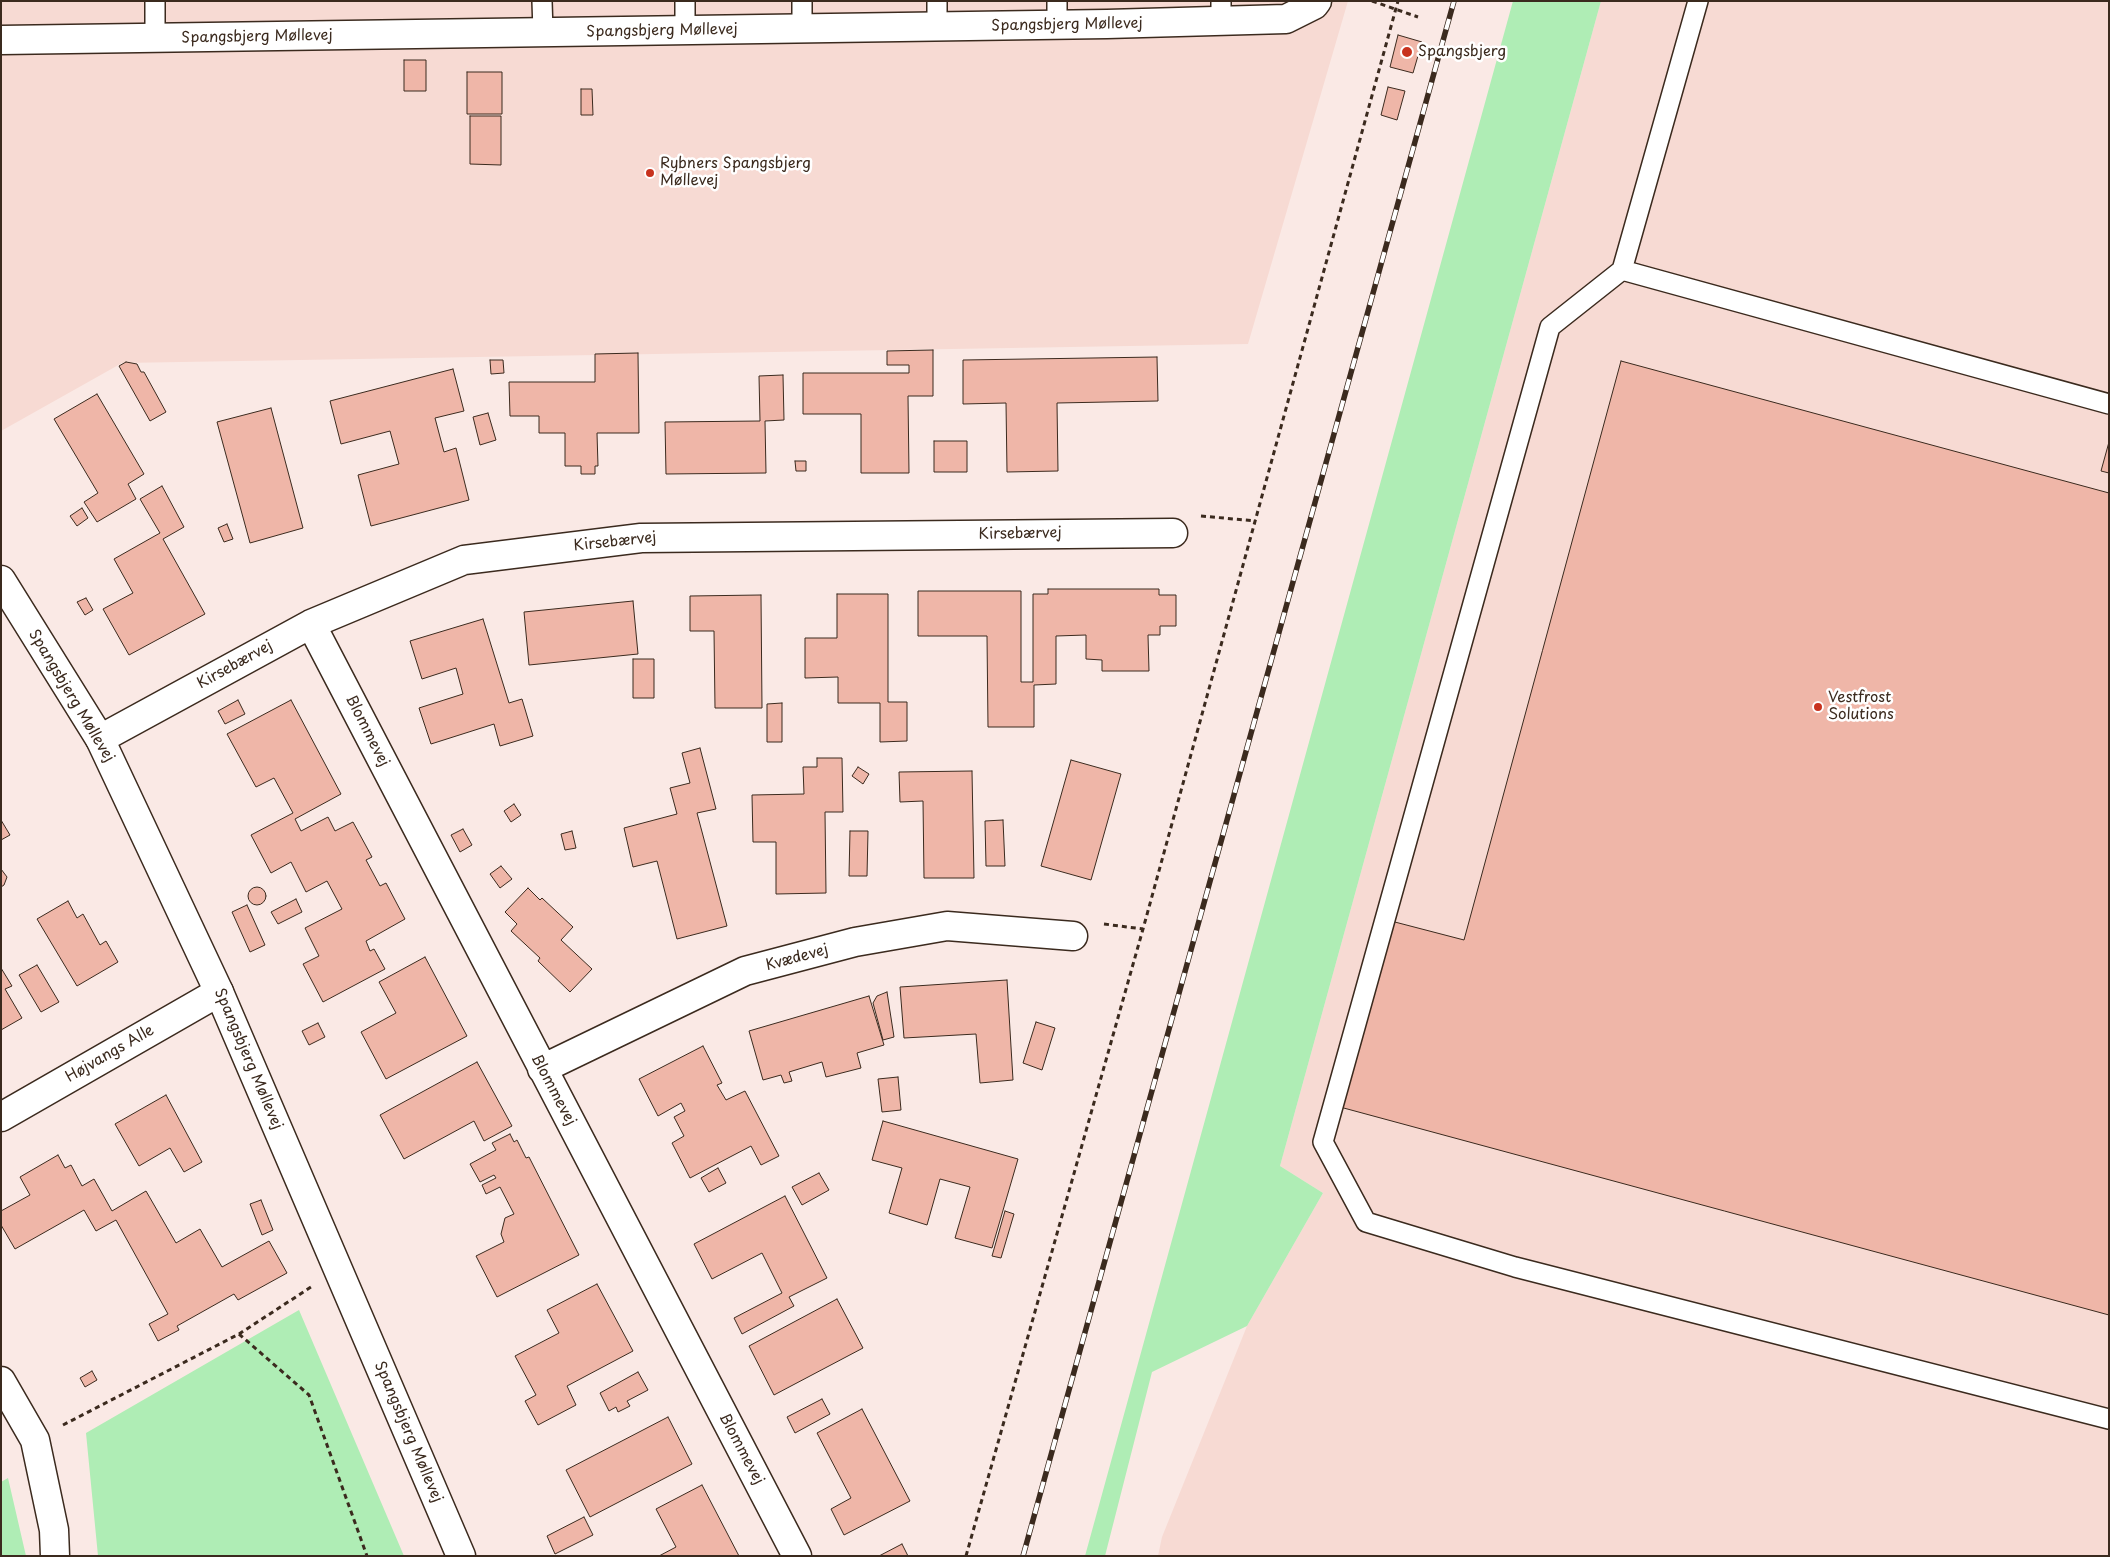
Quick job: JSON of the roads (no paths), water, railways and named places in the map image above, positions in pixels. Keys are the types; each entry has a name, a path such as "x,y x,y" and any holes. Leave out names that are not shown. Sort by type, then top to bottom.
{"street":[{"name":"Spangsbjerg Møllevej","path":"1,40 802,29 937,14 1221,11 1286,19 1314,5 1317,1"},
{"name":"Kirsebærvej","path":"100,739 311,624 464,560 641,538 1173,533"},
{"name":"Spangsbjerg Møllevej","path":"1,580 100,739 219,992 462,1556"},
{"name":"Blommevej","path":"311,624 797,1556"},
{"name":"Kvædevej","path":"542,1069 745,972 855,942 947,926 1073,936"},
{"name":"Højvangs Alle","path":"1,1117 219,992"},
{"path":"1,1381 35,1440 54,1530 55,1556"}],"lane":[{"path":"155,1 155,38"},
{"path":"542,1 543,32"},
{"path":"685,1 686,30"},
{"path":"802,1 802,29"},
{"path":"1698,1 1622,270 1550,327 1323,1142 1366,1222 1515,1266 2109,1419"},
{"path":"1622,270 2109,404"}],"railway":[{"path":"1023,1556 1454,1"}],"place":[{"name":"Spangsbjerg","path":"1407,52"},
{"name":"Rybners Spangsbjerg Møllevej","path":"650,173"},
{"name":"Vestfrost Solutions","path":"1818,707"}]}
